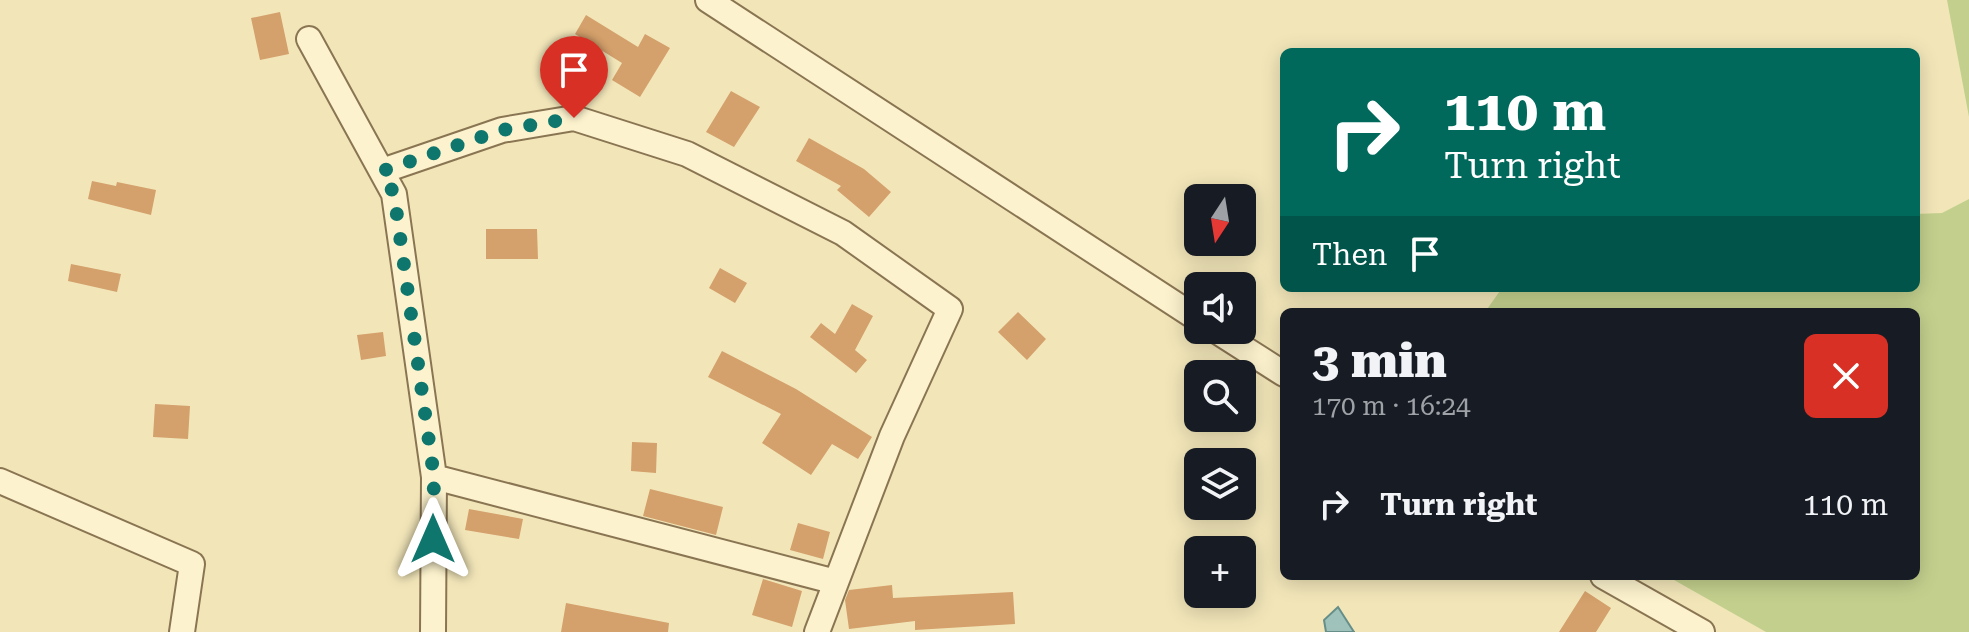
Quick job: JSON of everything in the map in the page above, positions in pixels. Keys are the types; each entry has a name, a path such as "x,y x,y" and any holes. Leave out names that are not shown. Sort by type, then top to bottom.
{"street":[{"path":"708,0 1184,310"},
{"path":"309,39 394,194 434,477 433,632"},
{"path":"382,171 502,130 574,118 687,154 843,233 950,309 892,436 817,632"},
{"path":"1237,344 1280,371"},
{"path":"434,477 836,582"},
{"path":"0,481 192,564 182,632"},
{"path":"1610,580 1702,632"}],"green space":[{"path":"1947,0 1969,0 1969,117"},
{"path":"1969,199 1969,632 1766,632 1674,580 1920,580 1920,308 1488,308 1499,292 1920,292 1920,214 1942,213"}],"water":[{"path":"1338,607 1354,632 1326,632 1324,620"}],"building":[{"path":"280,12 289,54 260,60 251,18"},
{"path":"586,15 638,47 645,34 670,48 640,97 612,80 622,63 575,34"},
{"path":"731,91 760,107 734,147 706,132"},
{"path":"809,138 864,169 891,192 869,217 837,190 841,186 796,161"},
{"path":"92,181 116,186 117,182 156,190 151,215 88,199"},
{"path":"486,229 537,229 538,259 486,259"},
{"path":"71,264 121,274 117,292 68,281"},
{"path":"720,268 747,283 735,303 709,288"},
{"path":"852,304 873,316 855,350 867,360 856,373 810,337 821,323 835,334"},
{"path":"1018,312 1046,339 1027,360 998,332"},
{"path":"383,332 386,356 361,360 357,335"},
{"path":"722,351 796,389 872,437 858,459 832,444 811,475 762,443 781,414 708,377"},
{"path":"155,404 190,406 188,439 153,437"},
{"path":"632,442 657,443 656,473 631,471"},
{"path":"650,489 723,507 716,535 643,516"},
{"path":"469,509 523,519 519,539 465,530"},
{"path":"798,523 830,532 823,559 790,550"},
{"path":"763,579 802,591 792,627 752,615"},
{"path":"892,585 893,598 1013,592 1015,624 915,630 915,621 849,629 845,600 849,590"},
{"path":"1585,591 1611,608 1596,632 1559,632"},
{"path":"566,603 669,623 668,632 561,632"}],"route":[{"path":"433,539 434,477 394,194 382,171 502,130 574,118"}]}
